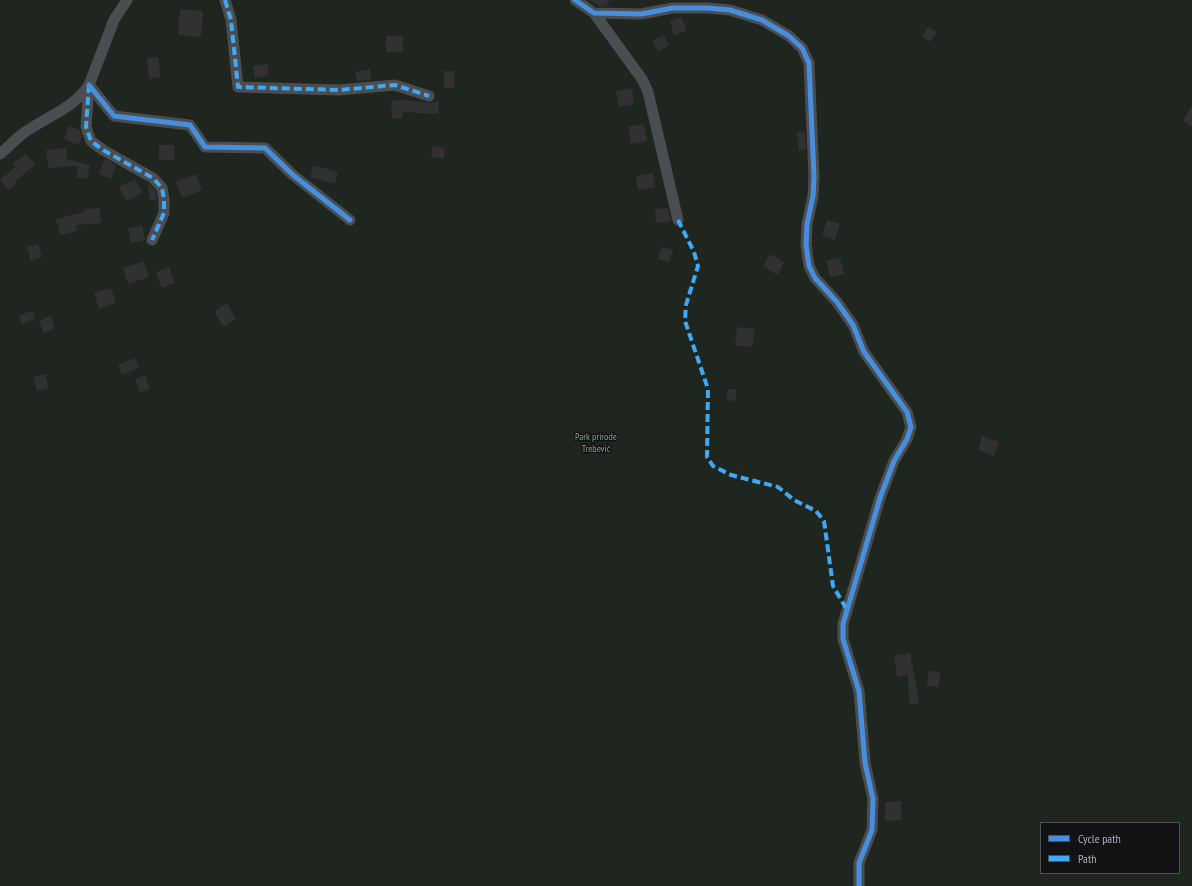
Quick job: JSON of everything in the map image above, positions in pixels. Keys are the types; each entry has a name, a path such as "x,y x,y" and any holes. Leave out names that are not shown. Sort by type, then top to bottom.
{"street":[{"path":"0,154 22,134 74,101 84,92 89,85 114,20 127,0"},
{"path":"225,0 231,20 238,87 339,90 395,85 429,96"},
{"path":"575,0 594,13 642,79 648,92 678,220"},
{"path":"594,13 641,14 680,8 730,10 762,20 789,36 802,48 809,63 814,177 813,196 807,224 806,245 809,266 815,278 837,302 853,325 864,352 907,412 911,427 908,439 894,461 880,498 842,624 843,639 858,691 865,763 873,798 872,830 859,863 859,886"},
{"path":"89,85 114,116 190,125 205,147 265,148 293,175 350,220"},
{"path":"89,85 86,127 91,141 103,150 153,178 162,188 164,213 152,240"}],"green space":[{"name":"Park prirode Trebević","path":"0,0 1192,0 1192,886 0,886"}],"building":[{"path":"590,0 610,0 606,6 599,6"},
{"path":"180,9 203,11 201,37 178,35"},
{"path":"682,17 686,31 674,35 670,21"},
{"path":"928,27 937,32 930,42 922,36"},
{"path":"664,35 669,45 658,52 652,41"},
{"path":"386,36 403,36 403,52 386,52"},
{"path":"158,57 161,77 149,79 147,58"},
{"path":"267,64 269,75 255,78 253,66"},
{"path":"370,69 372,80 357,81 355,72"},
{"path":"444,71 454,71 454,88 444,88"},
{"path":"632,88 634,104 619,107 616,91"},
{"path":"400,100 430,103 439,101 438,114 403,112 403,118 392,119 391,101"},
{"path":"1192,105 1192,126 1183,121"},
{"path":"644,124 647,141 631,144 628,127"},
{"path":"69,126 80,130 82,137 79,145 64,139"},
{"path":"805,132 806,149 799,150 797,133"},
{"path":"159,145 174,145 174,160 159,160"},
{"path":"433,146 445,148 444,159 431,157"},
{"path":"66,148 67,159 90,165 87,179 76,177 78,166 48,168 46,150"},
{"path":"26,154 35,165 15,181 17,183 9,190 0,180 15,167 12,164"},
{"path":"105,159 116,165 111,179 99,174"},
{"path":"313,165 338,172 335,184 310,177"},
{"path":"653,173 655,187 638,190 636,176"},
{"path":"196,174 202,190 182,198 176,182"},
{"path":"135,179 142,193 126,201 119,187"},
{"path":"147,185 150,185 155,191 157,199 150,201"},
{"path":"100,208 101,223 76,225 77,231 60,235 56,219 84,212 84,209"},
{"path":"668,208 671,221 656,223 655,209"},
{"path":"827,220 840,224 835,240 822,236"},
{"path":"142,226 145,240 131,243 128,228"},
{"path":"38,244 42,257 31,261 27,247"},
{"path":"662,247 673,250 669,262 658,259"},
{"path":"770,254 784,262 778,275 763,267"},
{"path":"840,258 844,274 830,277 826,261"},
{"path":"144,261 149,277 128,284 123,268"},
{"path":"169,267 175,283 162,288 156,272"},
{"path":"111,288 116,303 99,309 94,293"},
{"path":"227,303 236,319 223,327 214,311"},
{"path":"32,311 35,319 22,324 19,315"},
{"path":"51,316 55,328 44,333 39,321"},
{"path":"737,327 755,329 752,347 735,345"},
{"path":"135,358 139,368 122,375 118,365"},
{"path":"45,374 49,388 37,391 33,377"},
{"path":"145,375 150,389 140,393 135,379"},
{"path":"727,389 736,389 736,401 727,400"},
{"path":"982,436 999,442 994,456 978,450"},
{"path":"910,653 919,704 909,704 908,675 897,677 894,656"},
{"path":"928,671 940,672 939,687 927,686"},
{"path":"901,801 901,820 885,821 885,802"}],"marked path":[{"path":"225,0 231,20 238,87 339,90 395,85 429,96"},
{"path":"89,85 86,127 91,141 103,150 153,178 162,188 164,213 152,240"},
{"path":"678,220 694,252 698,266 686,305 685,321 708,389 707,457 713,466 731,475 778,487 794,500 816,511 824,521 833,586 846,608"}],"cycle path":[{"path":"575,0 594,13 641,14 673,8 730,10 762,20 789,36 802,48 809,63 814,177 813,196 807,224 806,245 809,266 815,278 837,302 853,325 864,352 907,412 911,427 907,439 894,461 880,498 843,624 843,639 859,691 865,763 873,799 872,830 859,863 859,886"},
{"path":"89,85 114,116 190,125 205,147 265,148 293,175 350,220"}]}
